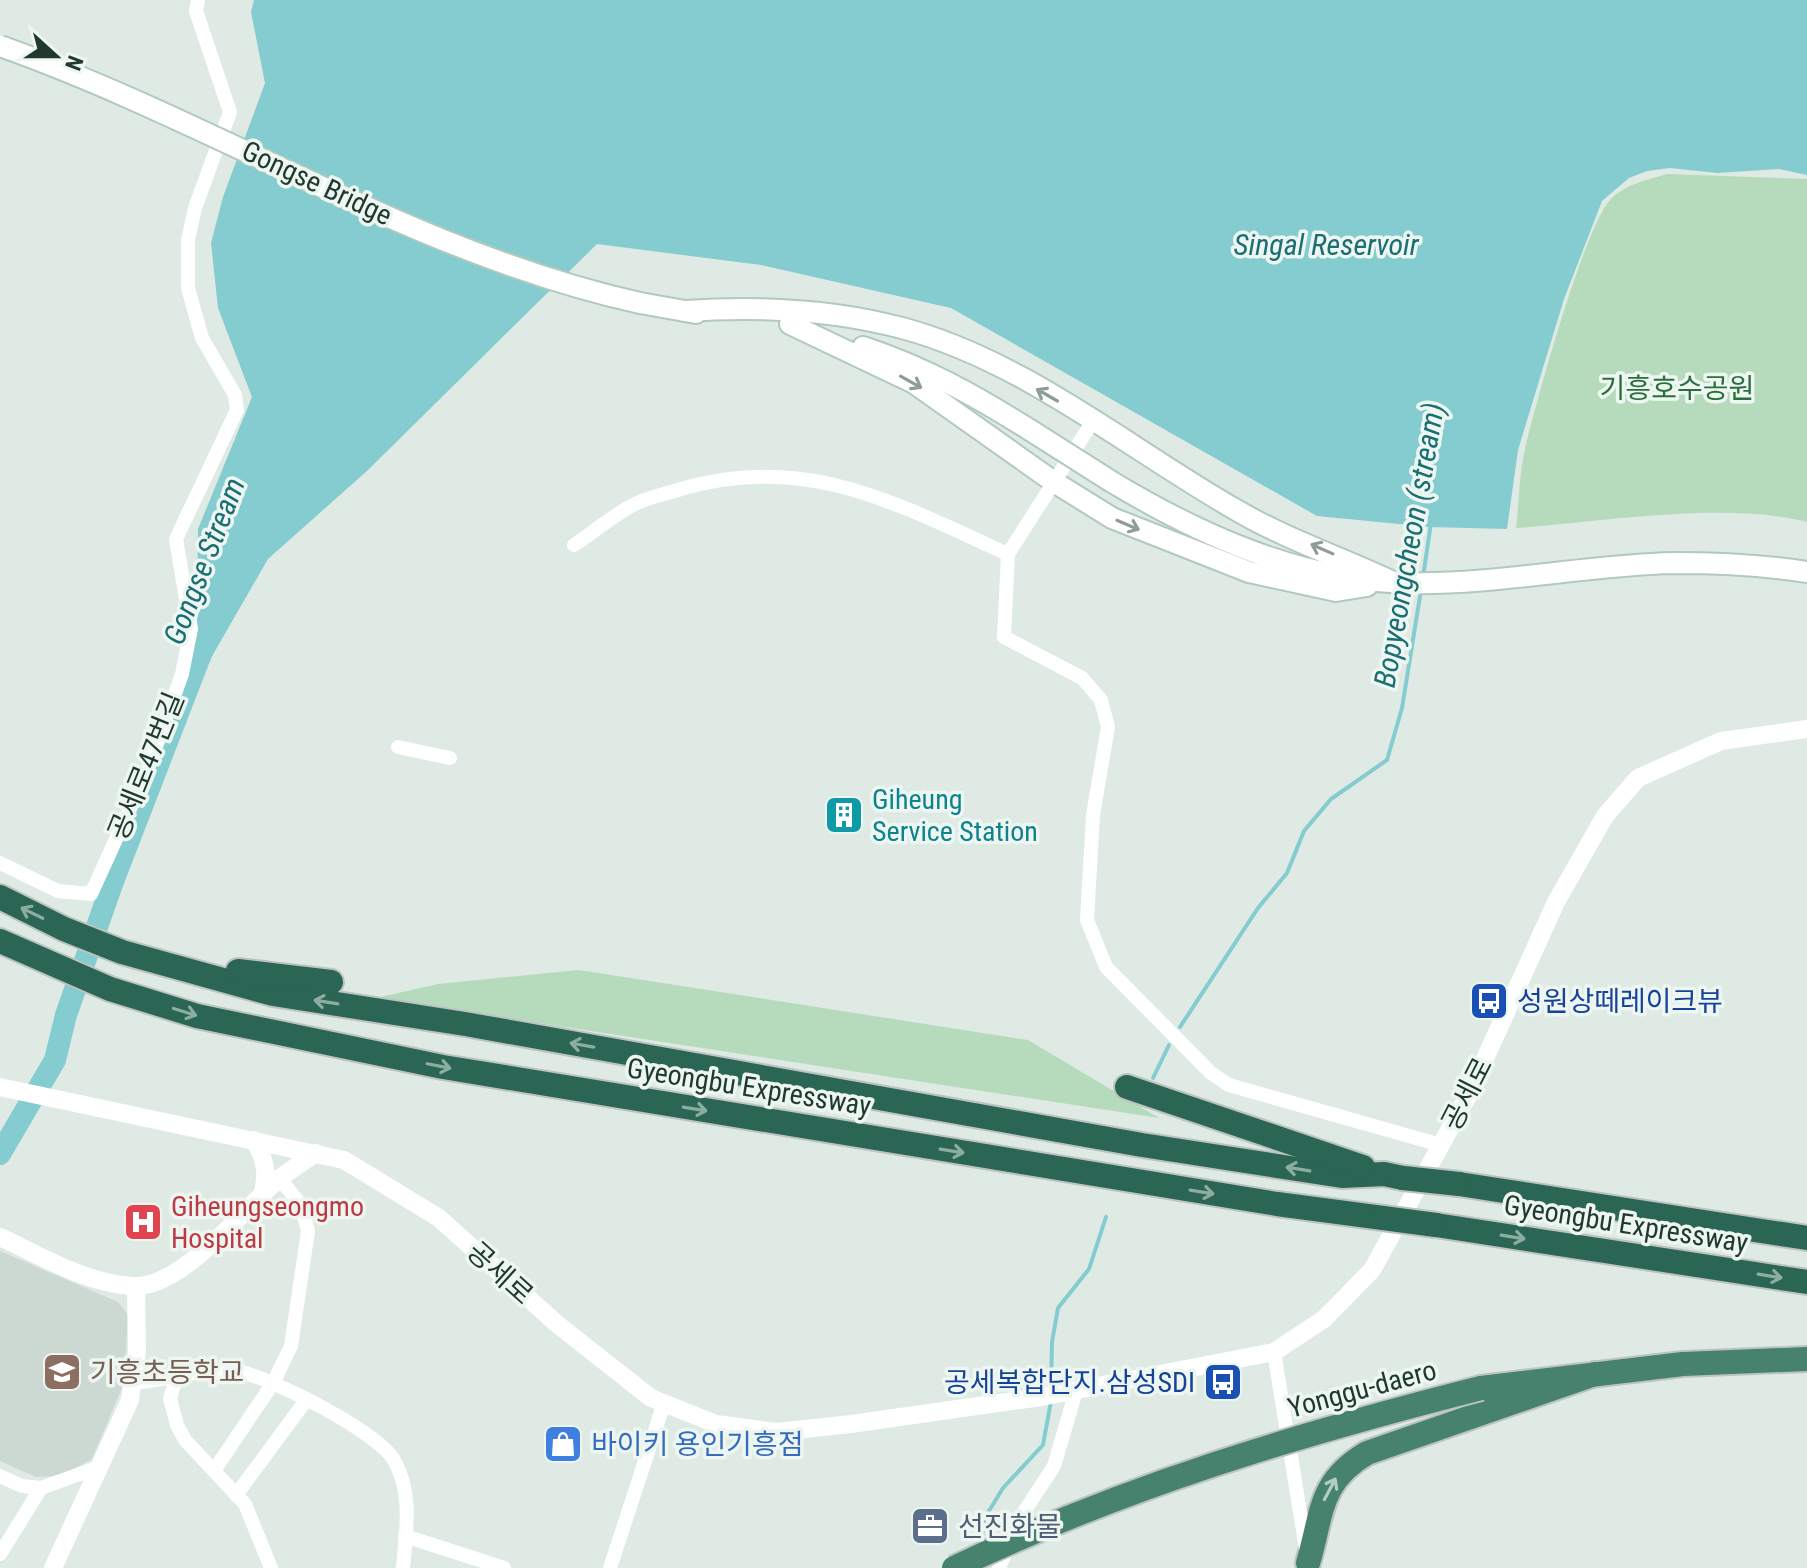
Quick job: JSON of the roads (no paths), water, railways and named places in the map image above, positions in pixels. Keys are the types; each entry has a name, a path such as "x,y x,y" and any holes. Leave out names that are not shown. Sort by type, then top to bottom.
{"highway":[{"name":"Gyeongbu Expressway","path":"0,897 64,929 122,952 273,994 465,1024 1142,1145 1342,1176 1394,1176 1459,1184 1807,1238"},
{"name":"Gyeongbu Expressway","path":"0,941 110,989 197,1016 443,1067 1262,1202 1436,1225 1807,1282"},
{"path":"150,961 331,982"},
{"path":"1131,1083 1160,1100 1394,1176"},
{"name":"Yonggu-daero","path":"954,1568 1042,1527 1177,1475 1339,1424 1481,1388 1683,1364 1807,1359"},
{"path":"1308,1566 1325,1494 1343,1468 1367,1453 1595,1374"}],"main road":[{"name":"Gongse Bridge","path":"0,46 130,97 460,249 554,282 685,311"},
{"path":"685,311 734,307 828,313 904,329 1013,375 1240,513 1399,582"},
{"path":"685,311 790,324 907,361 963,388 1159,511 1273,562 1399,582"},
{"path":"790,324 914,383 1054,482 1112,518 1249,572 1336,591 1399,582 1506,580 1672,563 1772,566 1807,572"}],"street":[{"name":"공세로47번길","path":"0,863 58,891 91,894 148,769 182,674 191,629 176,539 237,410 235,395 202,338 188,288 188,240 195,208 230,112 196,11 198,0"},
{"path":"1093,421 1008,554 1004,637 1082,678 1101,700 1108,727 1093,815 1087,920 1106,967 1211,1073 1229,1085 1441,1145"},
{"path":"574,545 636,503 719,478 756,475 789,476 835,484 909,510 1008,554"},
{"name":"공세로","path":"0,1087 344,1160 439,1218 557,1324 663,1406 716,1424 777,1432 1041,1397 1274,1352 1324,1319 1372,1270 1469,1094 1556,902 1605,816 1638,778 1721,741 1807,729"},
{"path":"398,747 450,758"},
{"path":"254,1140 264,1157 268,1175 262,1196"},
{"path":"0,1237 86,1277 136,1286 171,1274 183,1266 280,1179 316,1153"},
{"path":"215,1469 273,1383 291,1346 308,1231 301,1205 280,1179"},
{"path":"53,1568 120,1425 137,1352 136,1286"},
{"path":"1274,1352 1308,1566"},
{"path":"132,1383 234,1371 273,1383 364,1431 393,1457 406,1493 403,1568"},
{"path":"176,1379 171,1412 185,1440 245,1504 271,1568"},
{"path":"999,1568 1018,1521 1054,1466 1072,1391"},
{"path":"236,1495 307,1399"},
{"path":"610,1568 663,1406"},
{"path":"0,1476 22,1486 41,1488 99,1467"},
{"path":"0,1554 41,1488"},
{"path":"405,1536 504,1568"}],"water":[{"name":"Singal Reservoir","path":"254,0 1807,0 1807,175 1779,169 1717,173 1670,168 1647,171 1629,178 1602,201 1564,299 1518,450 1507,529 1430,527 1317,516 951,308 761,265 597,244 368,470 268,559 196,684 198,529 252,397 218,308 211,243 223,197 265,83 251,12"}],"waterway":[{"name":"Bopyeongcheon (stream)","path":"1423,577 1431,523"},
{"name":"Bopyeongcheon (stream)","path":"1180,1027 1258,908 1287,873 1304,831 1331,799 1387,760 1402,708 1421,590"},
{"name":"Gongse Stream","path":"0,1154 55,1060 66,1015 112,884 206,641"},
{"name":"Bopyeongcheon (stream)","path":"1153,1078 1169,1045"},
{"name":"Bopyeongcheon (stream)","path":"1051,1388 1052,1342 1058,1308 1089,1269 1106,1217"},
{"name":"Bopyeongcheon (stream)","path":"981,1546 984,1519 1003,1488 1043,1445 1051,1401"}],"place":[{"name":"Giheung Service Station","path":"844,815"},
{"name":"성원상떼레이크뷰","path":"1489,1001"},
{"name":"Giheungseongmo Hospital","path":"143,1222"},
{"name":"기흥초등학교","path":"62,1372"},
{"name":"공세복합단지.삼성SDI","path":"1223,1382"},
{"name":"바이키 용인기흥점","path":"563,1444"},
{"name":"선진화물","path":"930,1526"}],"park label":[{"name":"기흥호수공원","path":"1677,388"}]}
